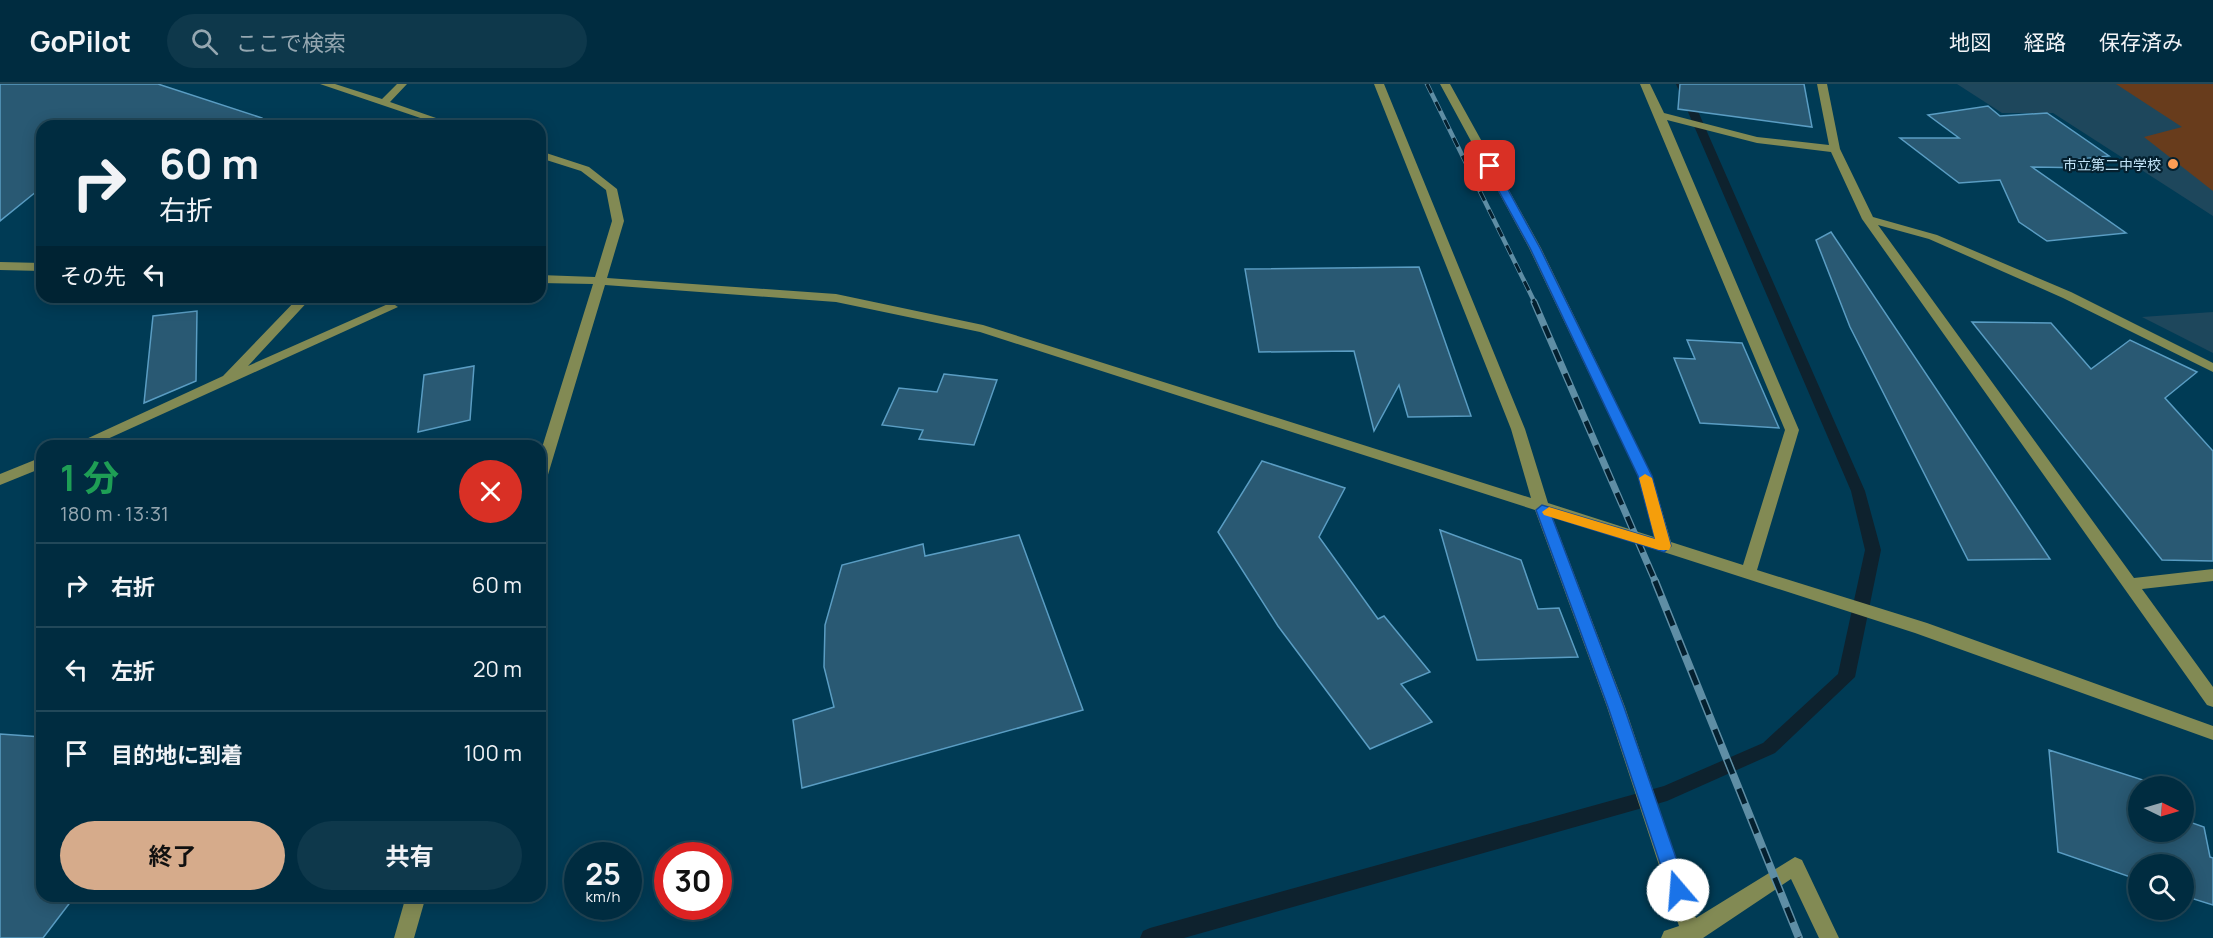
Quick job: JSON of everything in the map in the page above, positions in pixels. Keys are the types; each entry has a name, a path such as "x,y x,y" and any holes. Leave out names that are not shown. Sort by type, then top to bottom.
{"street":[{"path":"325,84 436,120"},
{"path":"384,103 402,84"},
{"path":"1379,84 1518,429 1542,510 1616,707 1692,935"},
{"path":"1445,84 1535,248 1645,476 1664,546"},
{"path":"1645,84 1792,430 1748,574"},
{"path":"1822,84 1835,149 1868,219 2213,700"},
{"path":"1659,114 1756,140 1835,149"},
{"path":"546,156 585,169 611,189 618,221 546,458"},
{"path":"1868,219 1933,237 2067,295 2213,368"},
{"path":"0,266 36,267"},
{"path":"546,279 836,298 983,329 1542,510 1664,546 1921,628 2213,733"},
{"path":"228,379 300,303"},
{"path":"91,440 392,307"},
{"path":"0,480 36,465"},
{"path":"2129,584 2213,575"},
{"path":"1671,938 1692,935 1795,866 1828,938"},
{"path":"404,938 414,902"}],"shaded area":[{"name":"市立第二中学校","path":"1957,84 2213,84 2213,216 2053,113 2002,113"},
{"path":"2116,84 2213,84 2213,191 2144,137 2182,127"},
{"path":"2213,312 2213,353 2142,317"}],"building":[{"path":"0,84 158,84 262,118 262,120 36,120 36,192 0,221"},
{"path":"1680,84 1804,84 1812,127 1678,109"},
{"path":"1988,106 2000,116 2047,113 2109,156 2080,159 2093,168 2032,167 2126,233 2047,241 2019,222 2000,180 1959,183 1900,138 1959,138 1928,115"},
{"path":"1831,232 2050,559 1968,560 1850,327 1816,240"},
{"path":"1419,267 1471,416 1408,417 1399,385 1374,431 1354,351 1259,352 1245,269"},
{"path":"197,311 196,381 144,403 153,316"},
{"path":"1972,322 2051,323 2091,369 2130,340 2197,372 2165,398 2213,451 2213,561 2162,560"},
{"path":"1687,340 1742,343 1779,428 1700,423 1674,358 1695,359"},
{"path":"474,366 470,420 418,432 424,375"},
{"path":"944,374 997,380 974,445 919,439 923,430 882,425 899,388 937,392"},
{"path":"1262,461 1345,488 1319,537 1378,619 1384,616 1430,672 1401,684 1432,722 1370,749 1278,626 1218,532"},
{"path":"1440,530 1521,560 1538,609 1559,608 1578,657 1477,660"},
{"path":"1019,535 1083,710 802,788 793,720 834,707 824,667 825,625 842,565 923,544 925,556"},
{"path":"0,734 36,737 36,902 70,902 43,938 0,938"},
{"path":"2049,750 2130,776 2128,776 2128,842 2194,842 2194,824 2204,827 2210,857 2213,858 2213,905 2194,899 2194,854 2128,854 2128,876 2058,852"}],"waterway":[{"path":"1150,938 1667,793 1769,748 1846,677 1873,550 1858,491 1681,84"}],"railway":[{"path":"1427,84 1535,303"},
{"path":"1534,302 1656,583"},
{"path":"1655,581 1799,938"}],"slow traffic":[{"path":"1549,512 1664,546 1645,478"}],"place":[{"name":"市立第二中学校","path":"2173,164"}],"route":[{"path":"1490,166 1535,248 1645,476 1664,546 1542,510 1616,707 1678,890"}]}
